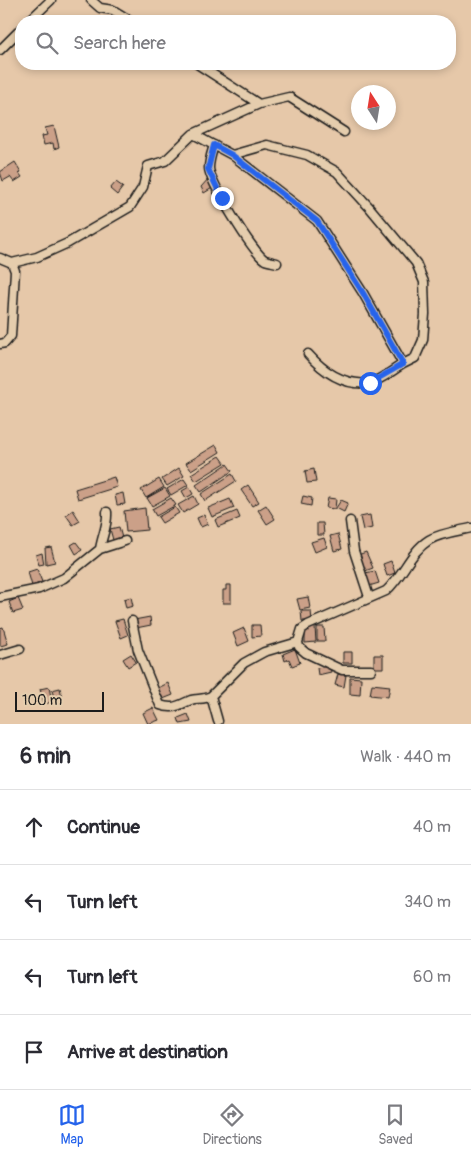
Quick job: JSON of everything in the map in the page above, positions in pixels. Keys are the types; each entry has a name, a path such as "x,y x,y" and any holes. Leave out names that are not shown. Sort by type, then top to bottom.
{"street":[{"path":"36,15 51,0"},
{"path":"90,0 100,8 113,10 121,15"},
{"path":"0,50 15,35"},
{"path":"206,70 259,104"},
{"path":"0,258 12,263 36,257 68,243 130,207 143,187 148,166 165,161 193,134 259,104 289,97 344,132"},
{"path":"193,134 232,155 317,221 363,293 403,364"},
{"path":"214,145 208,169 222,198 234,220 265,260 277,263"},
{"path":"232,155 267,145 307,154 337,172 416,263 424,282 426,314 423,340 415,358 370,383 351,382 334,377 308,354"},
{"path":"0,344 5,343 11,336 15,271 12,263"},
{"path":"100,550 103,533 108,522 107,512"},
{"path":"350,521 354,551 369,598"},
{"path":"371,670 342,670 306,653 299,647 298,642 302,629 308,624 386,591 395,583 414,554 430,539 471,528"},
{"path":"0,597 39,589 64,578 100,550 125,542"},
{"path":"132,621 138,650 160,704 167,707 184,705 191,700 205,699 211,696 244,663 264,652 298,642"},
{"path":"0,655 20,649"},
{"path":"211,696 218,721"}],"building":[{"path":"54,126 59,147 54,149 53,143 44,145 42,136 47,135 45,128"},
{"path":"15,162 22,177 14,182 10,177 3,181 0,172"},
{"path":"209,178 214,187 204,193 201,187"},
{"path":"116,182 123,187 117,195 110,189"},
{"path":"216,445 220,452 191,470 186,463"},
{"path":"220,456 225,463 196,481 191,474"},
{"path":"227,464 232,471 201,492 196,485"},
{"path":"179,468 184,476 167,486 162,479"},
{"path":"314,469 316,482 307,483 305,471"},
{"path":"232,474 236,481 205,501 201,494"},
{"path":"114,477 117,487 78,499 75,489"},
{"path":"159,479 164,487 146,498 141,490"},
{"path":"184,479 188,485 171,495 167,489"},
{"path":"248,485 259,502 252,506 241,490"},
{"path":"189,487 193,494 186,498 182,491"},
{"path":"165,488 170,496 152,506 147,498"},
{"path":"123,493 125,504 117,505 115,495"},
{"path":"194,496 198,504 183,513 178,505"},
{"path":"303,496 312,498 311,506 301,504"},
{"path":"171,498 176,505 156,516 152,509"},
{"path":"328,498 336,499 335,509 326,508"},
{"path":"230,499 234,508 212,517 208,508"},
{"path":"341,500 348,503 344,512 336,508"},
{"path":"266,505 275,519 267,524 258,510"},
{"path":"175,507 179,513 162,523 158,517"},
{"path":"145,508 147,530 126,532 124,511"},
{"path":"73,510 80,521 73,525 66,515"},
{"path":"237,511 240,518 218,527 215,520"},
{"path":"204,515 208,524 201,527 197,518"},
{"path":"370,515 372,528 363,530 360,517"},
{"path":"317,523 323,523 324,535 317,535"},
{"path":"119,527 122,538 113,540 110,529"},
{"path":"338,534 342,549 334,551 330,536"},
{"path":"324,538 327,547 315,552 311,542"},
{"path":"76,542 82,550 76,554 71,545"},
{"path":"51,547 55,562 46,564 45,548"},
{"path":"366,552 373,568 365,571 358,555"},
{"path":"42,553 44,564 39,565 36,555"},
{"path":"391,561 395,573 387,576 383,564"},
{"path":"37,569 42,582 32,586 28,572"},
{"path":"375,571 379,583 369,586 365,573"},
{"path":"226,585 231,585 231,603 223,603 223,590 226,590"},
{"path":"131,597 133,606 126,608 124,599"},
{"path":"308,597 310,608 300,610 297,599"},
{"path":"18,598 23,610 13,613 9,602"},
{"path":"301,611 311,611 312,621 302,621"},
{"path":"150,617 151,625 136,628 134,620"},
{"path":"123,619 128,635 121,638 115,621"},
{"path":"252,625 260,625 261,636 252,637"},
{"path":"3,627 8,644 0,646 0,628"},
{"path":"315,627 316,642 305,643 305,628"},
{"path":"317,627 324,627 325,641 317,641"},
{"path":"244,628 249,641 238,646 233,633"},
{"path":"295,649 300,663 292,666 289,659 285,661 283,654"},
{"path":"343,652 352,652 352,663 343,663"},
{"path":"131,654 136,662 128,667 123,659"},
{"path":"374,655 383,655 383,668 374,668"},
{"path":"330,666 331,672 318,675 317,668"},
{"path":"338,674 346,675 344,687 335,685"},
{"path":"350,677 361,678 360,695 350,694"},
{"path":"168,683 173,695 163,699 158,688"},
{"path":"372,684 390,686 388,697 370,695"},
{"path":"49,687 52,702 44,704 40,689"},
{"path":"60,688 62,697 54,698 52,690"},
{"path":"153,708 159,720 148,724 143,713"},
{"path":"188,714 191,722 180,724 178,718"}],"route":[{"path":"222,198 208,169 214,145 232,155 317,221 363,293 403,364 370,383"}]}
